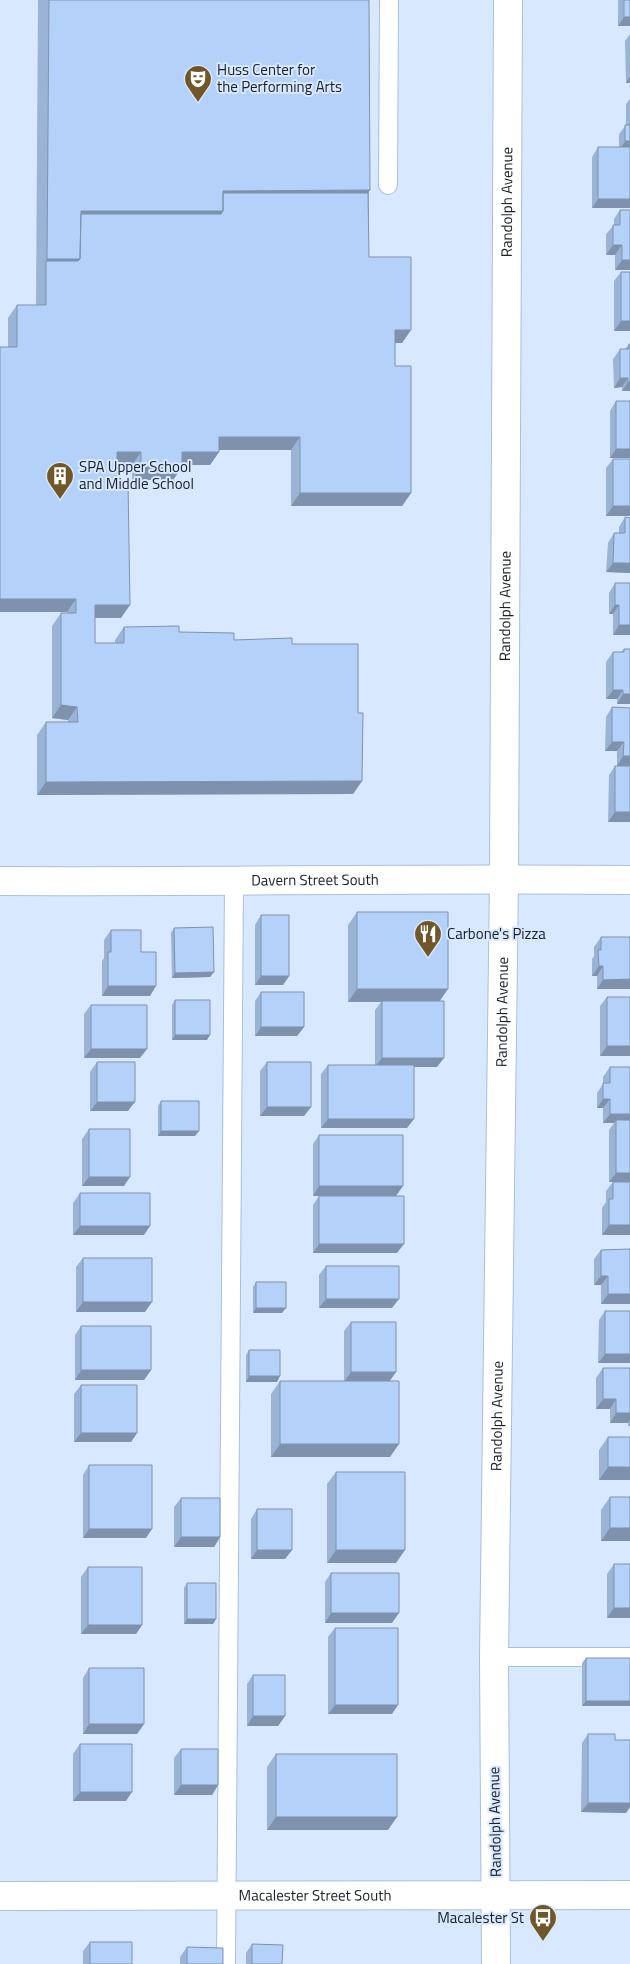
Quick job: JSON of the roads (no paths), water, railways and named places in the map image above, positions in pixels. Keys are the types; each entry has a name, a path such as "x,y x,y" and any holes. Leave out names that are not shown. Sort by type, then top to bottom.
{"main road":[{"name":"Randolph Avenue","path":"496,1964 494,1657 504,878 508,0"},
{"name":"Davern Street South","path":"0,881 234,882 504,878 630,880"},
{"name":"Macalester Street South","path":"0,1896 630,1895"}],"lane":[{"path":"388,185 389,0"},
{"path":"226,1964 234,882"},
{"path":"494,1657 630,1657"}],"place":[{"name":"Huss Center for the Performing Arts","path":"198,103"},
{"name":"SPA Upper School and Middle School","path":"60,500"},
{"name":"Carbone's Pizza","path":"428,958"},
{"name":"Macalester St","path":"543,1942"}]}
